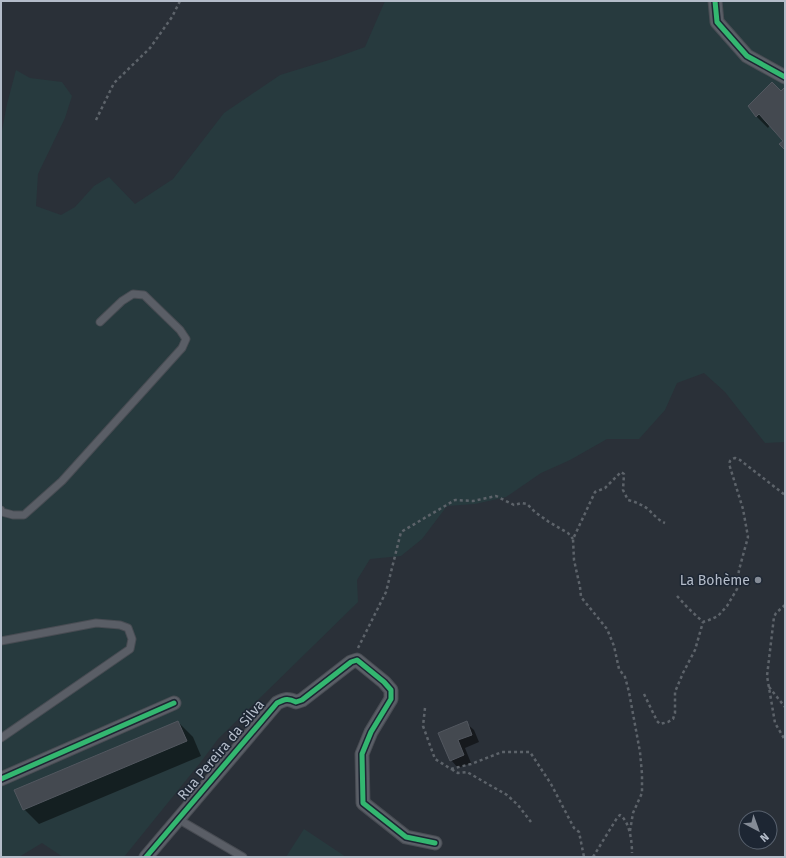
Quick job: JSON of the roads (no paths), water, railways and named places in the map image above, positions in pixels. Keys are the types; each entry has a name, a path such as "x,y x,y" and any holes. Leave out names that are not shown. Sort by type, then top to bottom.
{"street":[{"path":"715,1 718,22 747,56 785,77"},
{"name":"Rua Pereira da Silva","path":"146,857 277,703 290,699 296,702 302,700 351,662 357,660 384,682 391,690 392,699 371,732 362,754 363,803 406,837 435,843"},
{"path":"1,779 174,704"}],"lane":[{"path":"1,510 2,512 13,515 24,515 62,481 182,348 186,339 180,330 144,295 133,294 122,301 100,322"},
{"path":"1,641 96,623 120,625 128,628 132,639 130,649 1,738"},
{"path":"178,819 244,857"}],"place":[{"name":"La Bohème","path":"758,580"}]}
